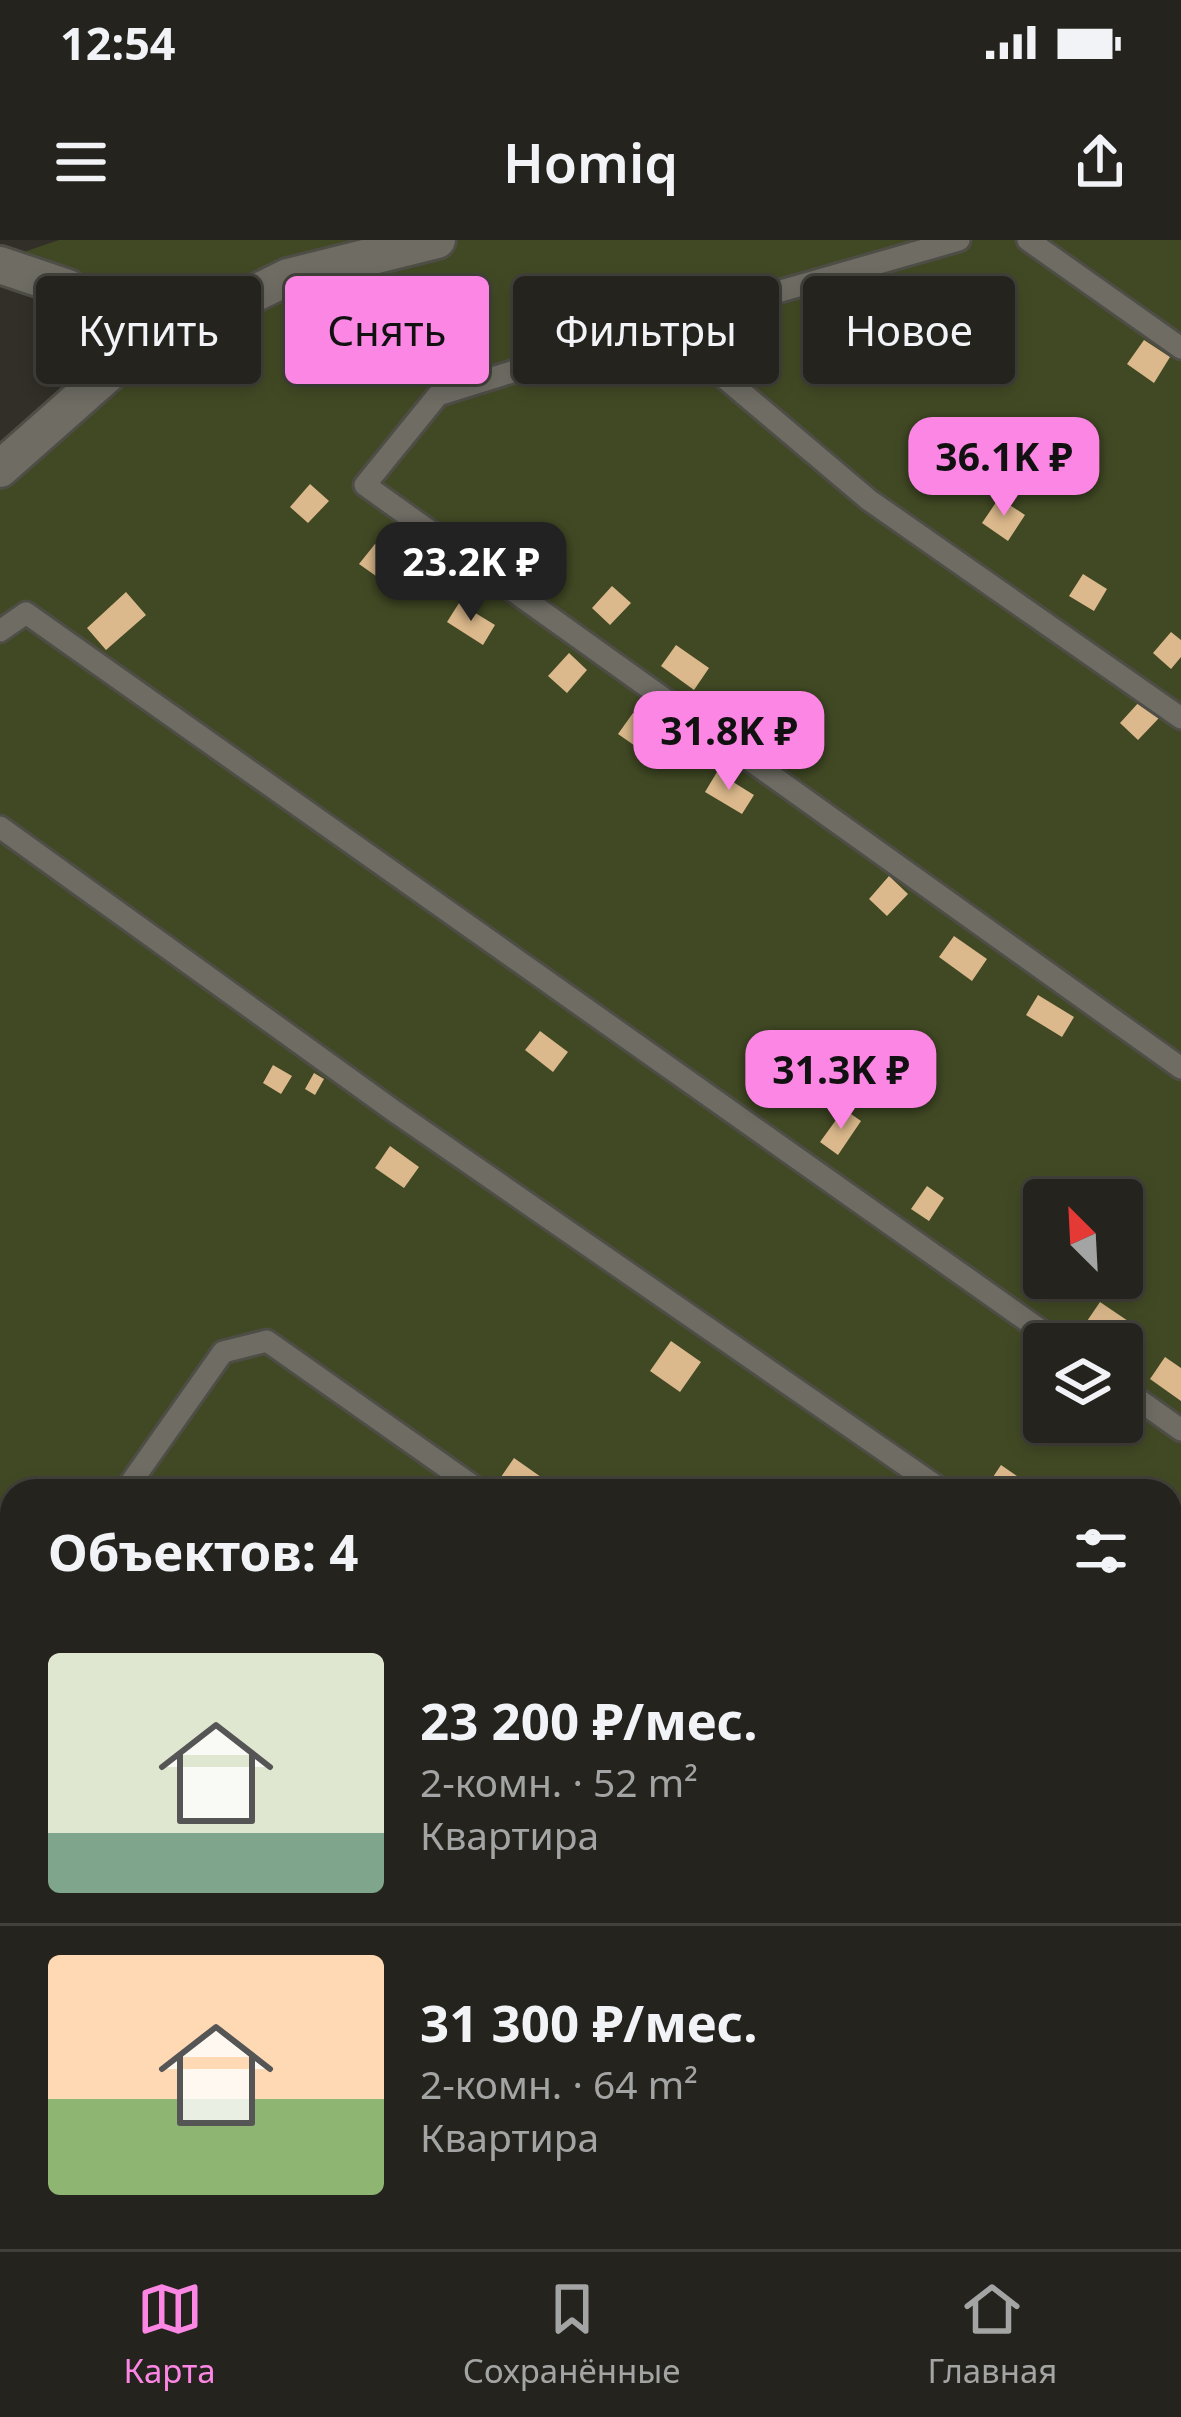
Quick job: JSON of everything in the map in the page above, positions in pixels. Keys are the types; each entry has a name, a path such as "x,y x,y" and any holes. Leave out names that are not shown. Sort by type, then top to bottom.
{"street":[{"path":"261,290 288,277 436,240"},
{"path":"0,265 36,277"},
{"path":"0,470 96,384"}],"lane":[{"path":"779,291 958,240"},
{"path":"1028,240 1181,348"},
{"path":"513,372 438,395 365,485 1181,1068"},
{"path":"732,384 869,500 1181,718"},
{"path":"0,631 26,613 1030,1323"},
{"path":"0,827 394,1111 926,1479"},
{"path":"133,1479 223,1352 267,1341 463,1479"},
{"path":"1143,1403 1181,1430"}],"green space":[{"path":"59,240 1181,240 1181,1479 0,1479 0,469 96,384 261,384 261,276 36,276 36,287 0,260"}],"building":[{"path":"1144,340 1170,357 1154,383 1127,364"},
{"path":"310,484 329,501 308,523 290,507"},
{"path":"999,498 1025,515 1008,541 982,523"},
{"path":"375,544 408,567 393,588 359,564"},
{"path":"1083,574 1107,589 1094,611 1069,596"},
{"path":"612,586 631,603 610,625 592,608"},
{"path":"126,592 146,615 106,650 87,628"},
{"path":"459,603 495,625 483,645 447,622"},
{"path":"1171,632 1181,640 1181,657 1171,669 1153,653"},
{"path":"676,645 709,668 694,690 661,666"},
{"path":"569,653 587,670 567,693 548,676"},
{"path":"1140,701 1159,718 1138,740 1120,723"},
{"path":"760,704 797,726 785,746 748,724"},
{"path":"633,713 666,737 651,757 618,734"},
{"path":"717,772 754,795 742,814 705,792"},
{"path":"889,876 908,894 887,916 869,899"},
{"path":"954,936 987,959 972,981 939,957"},
{"path":"1038,995 1074,1017 1062,1037 1026,1015"},
{"path":"540,1031 568,1052 553,1072 525,1050"},
{"path":"273,1065 292,1076 281,1094 263,1083"},
{"path":"314,1073 324,1079 315,1095 305,1089"},
{"path":"844,1109 861,1121 838,1155 820,1142"},
{"path":"390,1146 419,1167 404,1188 375,1168"},
{"path":"927,1186 944,1198 929,1221 911,1209"},
{"path":"1100,1302 1131,1323 1086,1323"},
{"path":"671,1341 701,1362 680,1392 650,1371"},
{"path":"1165,1357 1181,1368 1181,1401 1150,1379"},
{"path":"514,1458 541,1477 504,1479"},
{"path":"1001,1465 1021,1479 992,1479"}]}
